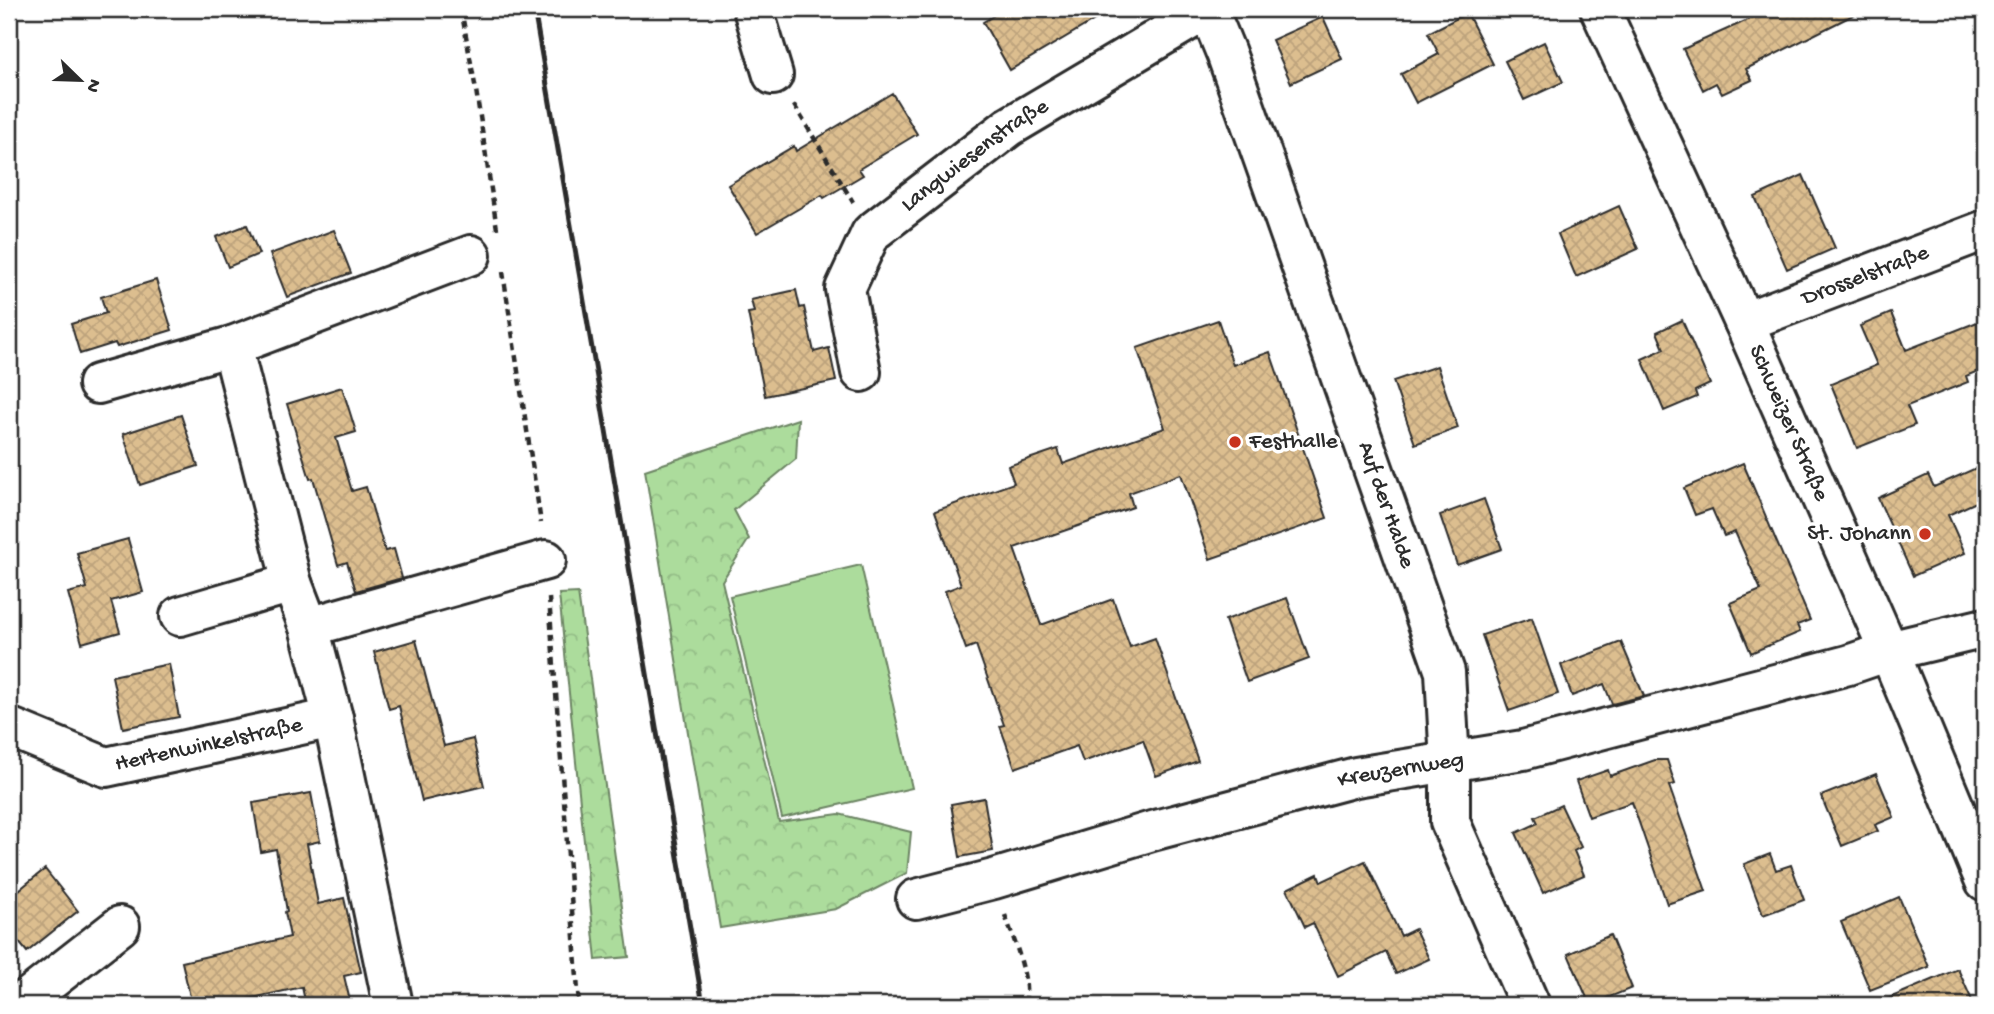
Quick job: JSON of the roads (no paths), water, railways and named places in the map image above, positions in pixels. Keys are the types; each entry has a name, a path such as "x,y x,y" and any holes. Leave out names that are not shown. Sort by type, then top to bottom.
{"street":[{"path":"753,9 773,75"},
{"name":"Langwiesenstraße","path":"861,372 845,289 871,233 1009,127 1208,9"},
{"name":"Auf der Halde","path":"1208,9 1231,66 1445,672 1450,822 1530,1005"},
{"name":"Schweizer Straße","path":"1614,13 1744,322 1889,651 1985,881"},
{"name":"Drosselstraße","path":"1744,322 1985,230"},
{"path":"98,384 232,346 491,255"},
{"path":"232,346 292,583 309,627 333,718 393,1005"},
{"path":"309,627 546,560"},
{"path":"180,615 292,583"},
{"name":"Kreuzernweg","path":"916,899 994,879 1152,831 1356,777 1536,747 1822,672 1889,651 1985,628"},
{"name":"Hertenwinkelstraße","path":"9,727 106,767 333,718"},
{"path":"19,1005 120,926"}],"railway":[{"path":"534,9 703,1005"}],"place":[{"name":"Festhalle","path":"1235,442"},
{"name":"St. Johann","path":"1925,534"}]}
